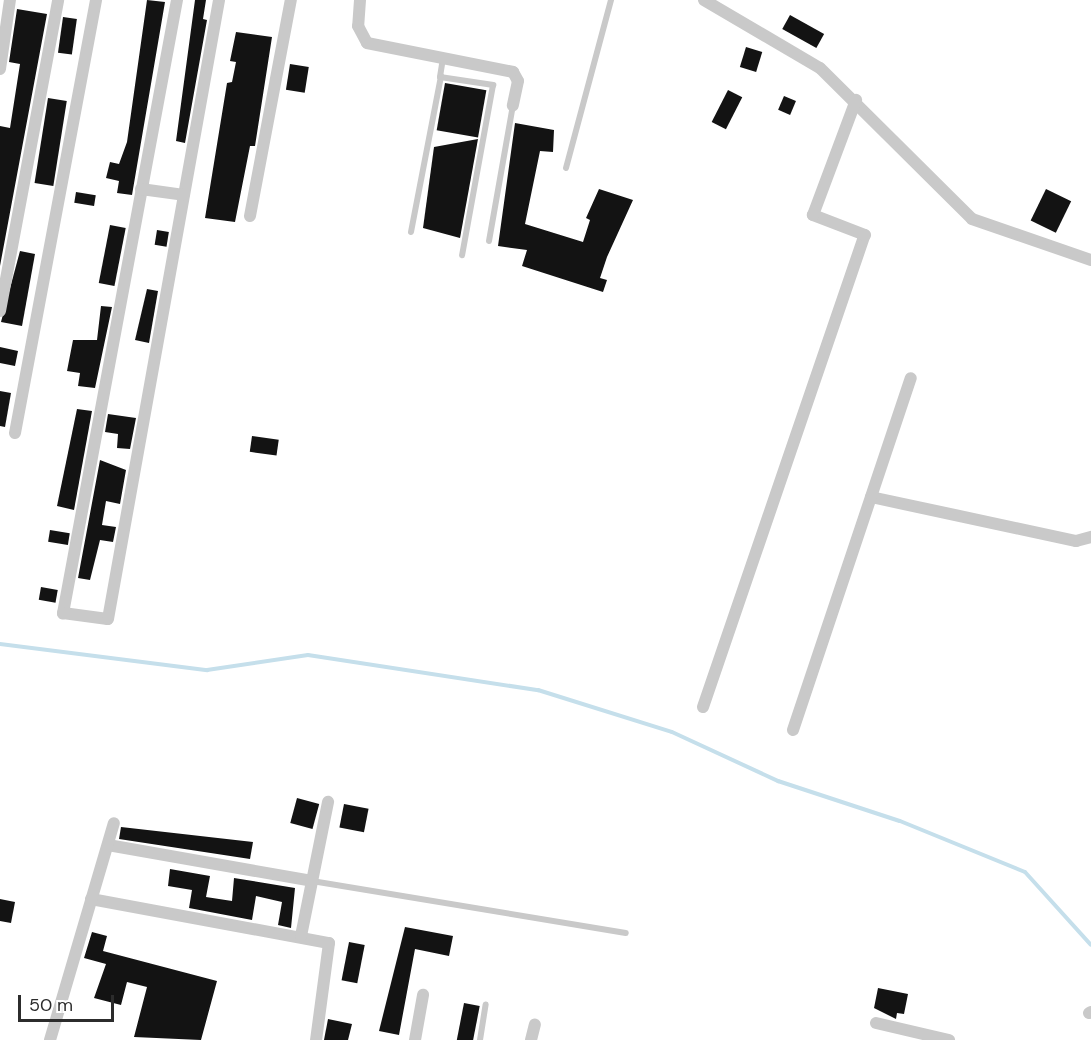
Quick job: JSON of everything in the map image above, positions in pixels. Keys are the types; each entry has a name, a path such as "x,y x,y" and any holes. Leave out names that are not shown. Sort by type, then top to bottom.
{"street":[{"path":"0,69 10,0"},
{"path":"0,311 58,0"},
{"path":"15,432 96,0"},
{"path":"177,0 63,613 108,619 219,0"},
{"path":"250,216 291,0"},
{"path":"360,0 358,26 367,43 513,72 518,81 513,105"},
{"path":"704,0 782,41 856,100 972,219 1089,256"},
{"path":"703,707 864,235 813,215 856,100"},
{"path":"141,189 184,195"},
{"path":"793,730 911,378"},
{"path":"871,497 1076,541 1091,537"},
{"path":"301,936 327,802"},
{"path":"50,1040 114,823"},
{"path":"108,845 312,881"},
{"path":"91,899 323,940 330,950 316,1040"},
{"path":"415,1040 423,994"},
{"path":"876,1023 949,1040"},
{"path":"531,1040 535,1024"}],"lane":[{"path":"566,168 611,0"},
{"path":"411,232 443,58"},
{"path":"441,76 493,86 462,255"},
{"path":"489,241 513,105"},
{"path":"312,881 626,933"},
{"path":"480,1040 486,1004"}],"building":[{"path":"147,0 165,2 132,195 117,193 119,181 106,178 110,162 119,164 127,142"},
{"path":"195,0 206,0 203,19 207,20 185,143 176,141"},
{"path":"17,9 47,14 0,266 0,126 10,128 20,64 9,62"},
{"path":"790,15 824,34 816,48 782,29"},
{"path":"63,17 77,19 72,55 58,53"},
{"path":"236,32 272,37 255,146 250,146 235,222 205,218 227,83 232,82 236,62 230,61"},
{"path":"746,47 762,52 756,72 740,67"},
{"path":"290,64 309,67 305,93 286,90"},
{"path":"445,83 486,90 478,138 437,130"},
{"path":"728,90 742,97 726,129 712,122"},
{"path":"784,96 796,101 790,115 778,110"},
{"path":"48,98 67,101 53,186 35,183"},
{"path":"515,123 554,130 553,152 540,151 525,224 583,242 590,220 586,218 599,189 633,200 600,278 607,280 603,292 522,266 527,250 498,246"},
{"path":"478,139 460,238 423,228 434,147"},
{"path":"1046,189 1071,201 1056,233 1031,220"},
{"path":"76,192 96,195 94,206 74,203"},
{"path":"110,225 126,228 114,286 99,283"},
{"path":"157,230 169,232 167,247 155,245"},
{"path":"20,251 35,254 22,326 1,322"},
{"path":"147,289 158,291 149,343 135,340"},
{"path":"101,306 112,307 95,388 78,386 80,373 67,371 73,340 97,340"},
{"path":"0,347 18,351 15,366 0,363"},
{"path":"0,391 11,393 5,427 0,426"},
{"path":"77,409 92,411 74,510 57,506"},
{"path":"108,414 136,418 130,449 117,448 118,434 105,432"},
{"path":"252,436 279,440 277,456 250,452"},
{"path":"100,460 126,470 120,504 106,501 102,525 116,527 113,542 100,540 90,580 78,578"},
{"path":"50,530 70,533 68,545 48,542"},
{"path":"41,587 58,590 55,603 39,600"},
{"path":"297,798 319,804 312,829 290,823"},
{"path":"344,804 369,809 364,832 339,828"},
{"path":"121,827 253,842 250,859 119,839"},
{"path":"170,869 210,876 206,897 232,901 234,878 295,888 291,928 278,925 282,902 256,896 252,920 189,908 192,890 168,886"},
{"path":"0,899 15,902 11,923 0,921"},
{"path":"405,927 453,936 449,956 415,949 399,1035 379,1031"},
{"path":"92,932 107,936 103,951 217,981 201,1040 134,1037 147,987 127,982 121,1005 94,998 106,964 84,958"},
{"path":"349,942 365,945 357,983 342,980"},
{"path":"878,988 908,994 904,1014 897,1013 896,1019 874,1008"},
{"path":"464,1003 480,1006 473,1040 457,1040"},
{"path":"328,1019 352,1024 348,1040 324,1040"}],"waterway":[{"path":"0,644 207,670 308,655 538,690 672,732 778,781 900,821 1025,872 1091,945"}]}
